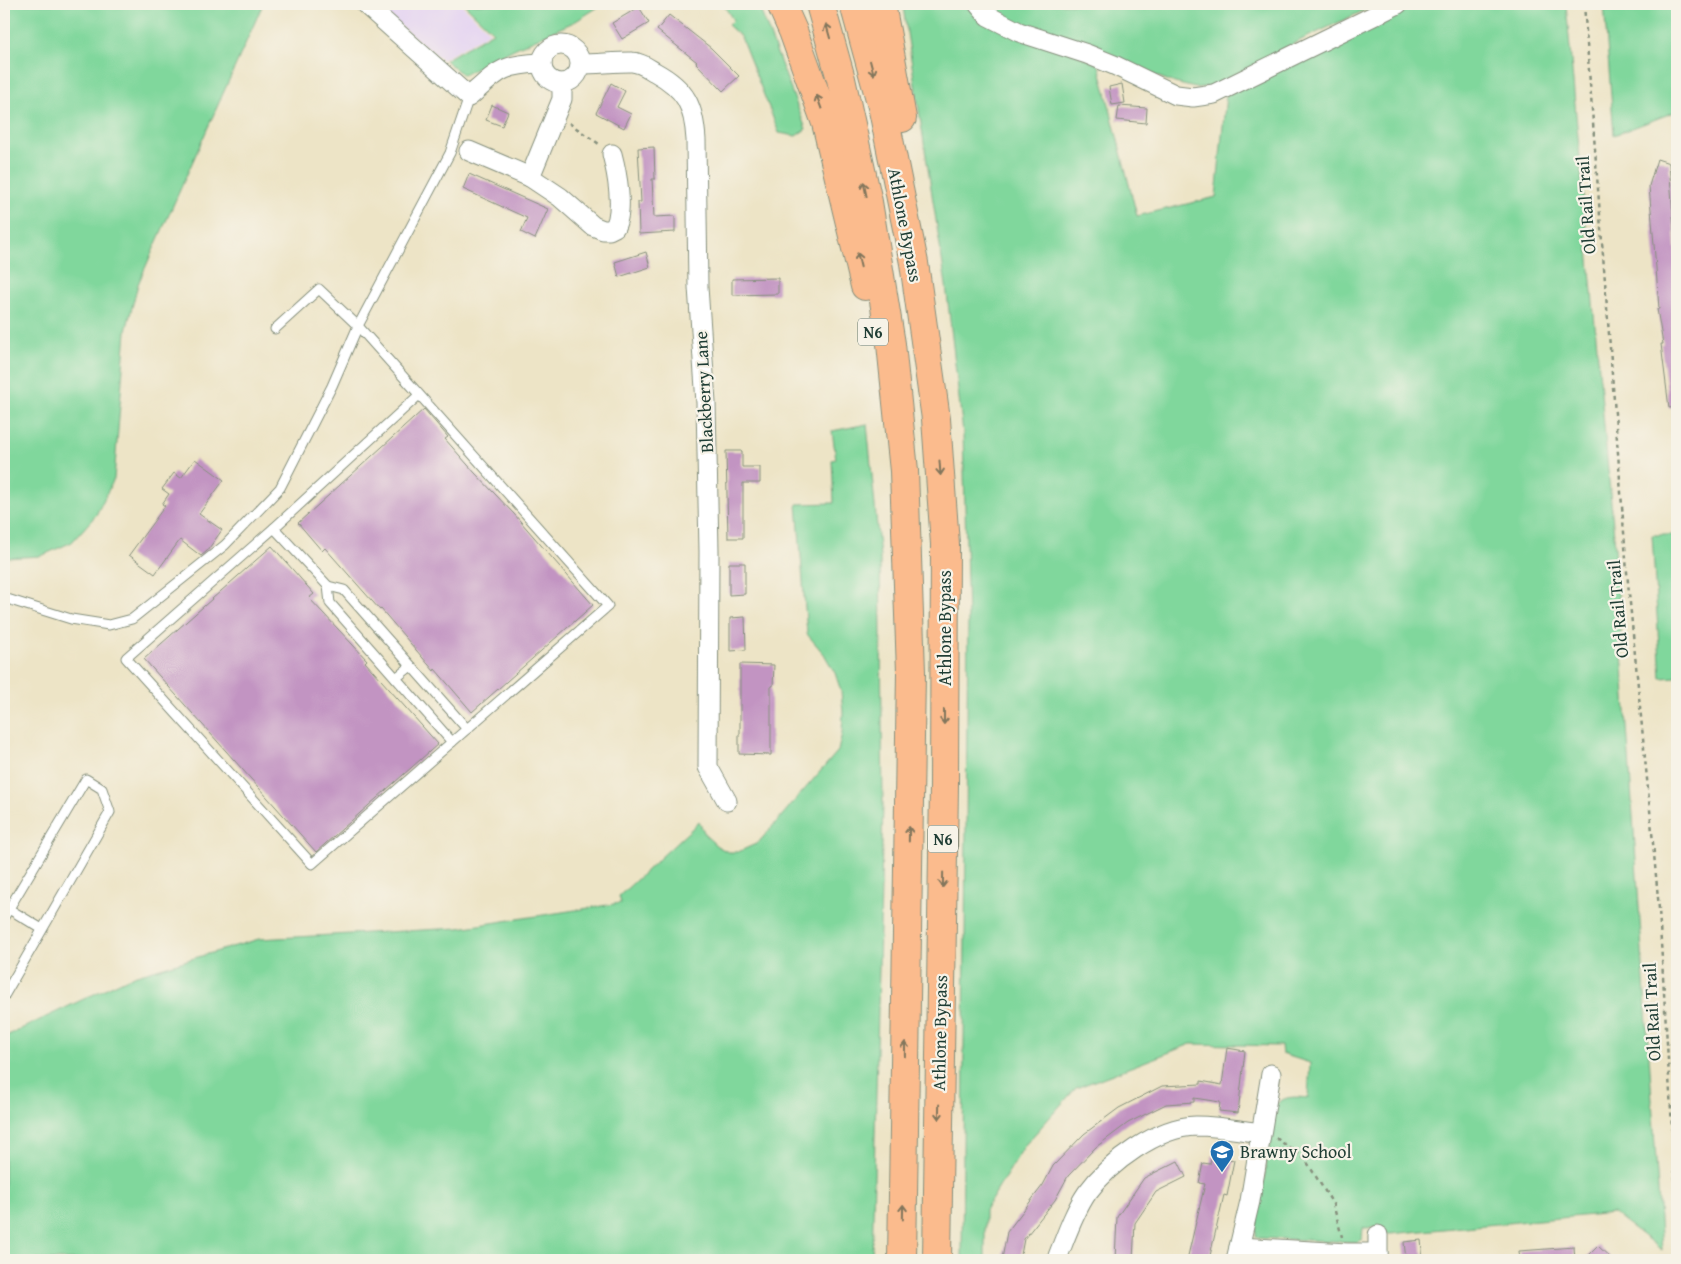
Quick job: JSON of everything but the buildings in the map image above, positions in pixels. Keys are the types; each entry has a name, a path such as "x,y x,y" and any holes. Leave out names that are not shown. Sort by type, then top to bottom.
{"highway":[{"name":"N6","path":"781,4 793,31 826,123 866,289 887,417 911,672"},
{"name":"Athlone Bypass","path":"820,4 841,79 868,202 891,344 904,471 911,672 902,1260"},
{"name":"Athlone Bypass","path":"854,4 883,110 914,263 936,419 945,544 944,785 937,1260"},
{"name":"N6","path":"881,4 920,218 936,345 936,419"}],"street":[{"path":"365,4 469,97 495,73 510,66 542,64"},
{"path":"978,4 988,16 1019,32 1105,61 1176,94 1193,97 1214,94 1398,4"},
{"path":"562,44 573,48 580,58 581,64 573,80 562,83 550,80 542,64 543,58 550,48 562,44"},
{"name":"Blackberry Lane","path":"581,64 632,62 640,64 667,78 676,85 689,103 694,117 698,287 706,403 708,476 708,767 727,801"},
{"path":"530,177 562,99 562,83"},
{"path":"470,150 530,177 560,197 593,226 603,230 610,230 615,227 619,214 617,172 612,154"},
{"path":"1271,1074 1250,1201 1237,1254 1347,1253 1378,1249"},
{"path":"1058,1256 1086,1195 1107,1171 1136,1148 1172,1131 1188,1127 1226,1128 1261,1133"}],"lane":[{"path":"4,598 80,621 109,625 132,619 225,545 280,488 332,386 358,326 450,153 469,97"},
{"path":"275,329 319,289 358,326 608,606 312,864 126,658 274,528 419,395"},
{"path":"274,528 328,586 344,590 467,729"},
{"path":"328,586 330,603 452,742"},
{"path":"396,678 411,666"},
{"path":"4,996 110,812 102,789 86,779 5,910 42,928"}],"path":[{"name":"Old Rail Trail","path":"1584,4 1626,563 1658,910 1677,1211"},
{"path":"556,113 612,154"},
{"path":"1261,1133 1276,1137 1305,1159 1333,1204 1347,1253"}],"shaded area":[{"path":"374,4 461,4 490,32 442,60"}],"green space":[{"path":"4,4 263,4 138,284 126,331 114,479 96,515 72,542 41,556 4,558"},
{"path":"464,4 603,4 576,21 516,48 463,75 445,60 493,32"},
{"path":"723,4 758,4 806,129 796,136 779,133 741,37 728,25 733,20"},
{"path":"987,4 1378,4 1303,39 1213,86 1195,88 1175,83 1003,18"},
{"path":"1416,4 1566,4 1615,547 1662,1250 1613,1213 1390,1234 1384,1233 1383,1227 1363,1228 1362,1239 1357,1242 1258,1238 1256,1230 1276,1105 1287,1098 1308,1098 1310,1063 1282,1054 1281,1046 1191,1044 1076,1088 1025,1145 985,1210 985,1260 962,1260 968,618 963,433 946,285 903,7 973,7 1099,65 1137,216 1216,197 1226,95"},
{"path":"1604,4 1677,4 1677,111 1614,135"},
{"path":"867,424 880,557 883,803 872,1260 4,1260 4,1037 130,977 259,939 459,928 621,903 619,896 699,822 706,836 717,846 728,852 738,852 758,843 838,751 842,733 841,691 835,673 824,654 807,634 797,504 834,503 832,460 836,459 832,431"},
{"path":"1652,535 1677,535 1677,677 1661,678"}],"place":[{"name":"Brawny School","path":"1222,1173"}]}
